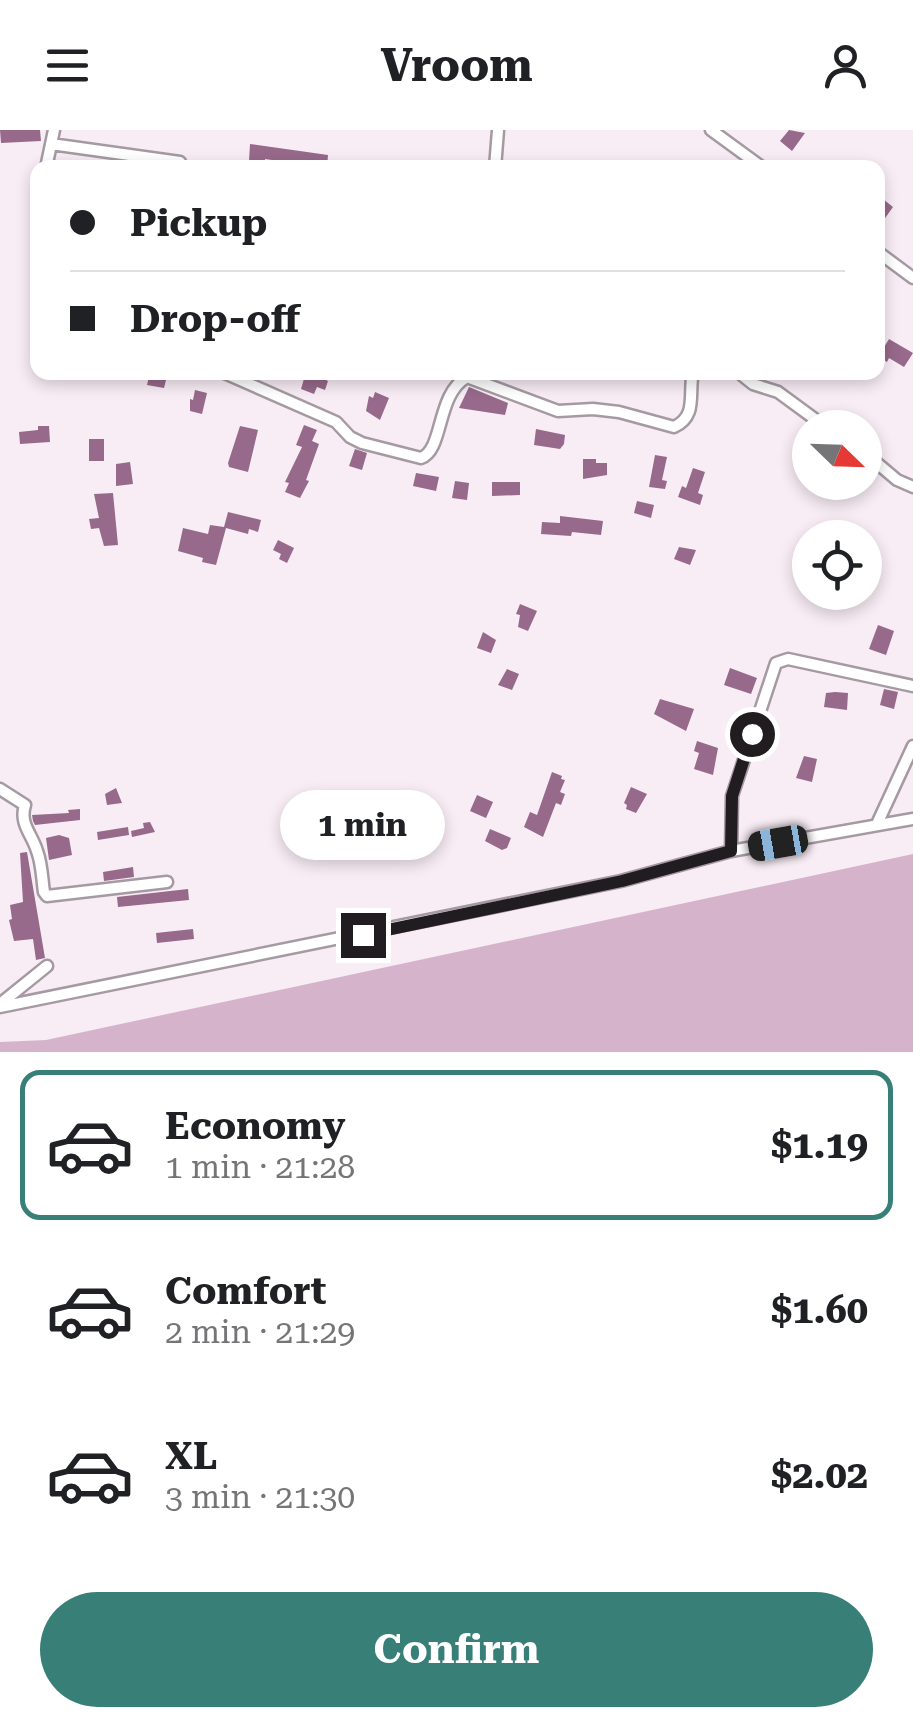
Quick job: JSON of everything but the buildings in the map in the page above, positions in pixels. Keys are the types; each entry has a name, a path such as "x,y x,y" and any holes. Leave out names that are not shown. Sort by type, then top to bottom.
{"street":[{"path":"48,160 54,130"},
{"path":"496,160 498,130"},
{"path":"711,130 752,160"},
{"path":"51,144 166,160"},
{"path":"885,257 913,278"},
{"path":"240,380 336,422 362,444 421,458 432,450 454,385 462,380"},
{"path":"475,380 558,410 619,412 674,427 682,424 690,413 692,380"},
{"path":"748,380 778,392 802,410"},
{"path":"882,467 913,487"},
{"path":"731,851 732,796 776,662 788,659 913,686"},
{"path":"878,824 913,746"},
{"path":"0,789 25,805 22,814 26,833 37,847 47,896 168,882"},
{"path":"0,1006 622,881 731,851 913,818"},
{"path":"0,1006 48,966"}],"shaded area":[{"path":"913,854 913,1052 0,1052 0,1042 46,1040"}],"route":[{"path":"363,935 622,881 731,851 732,796 752,734"}]}
